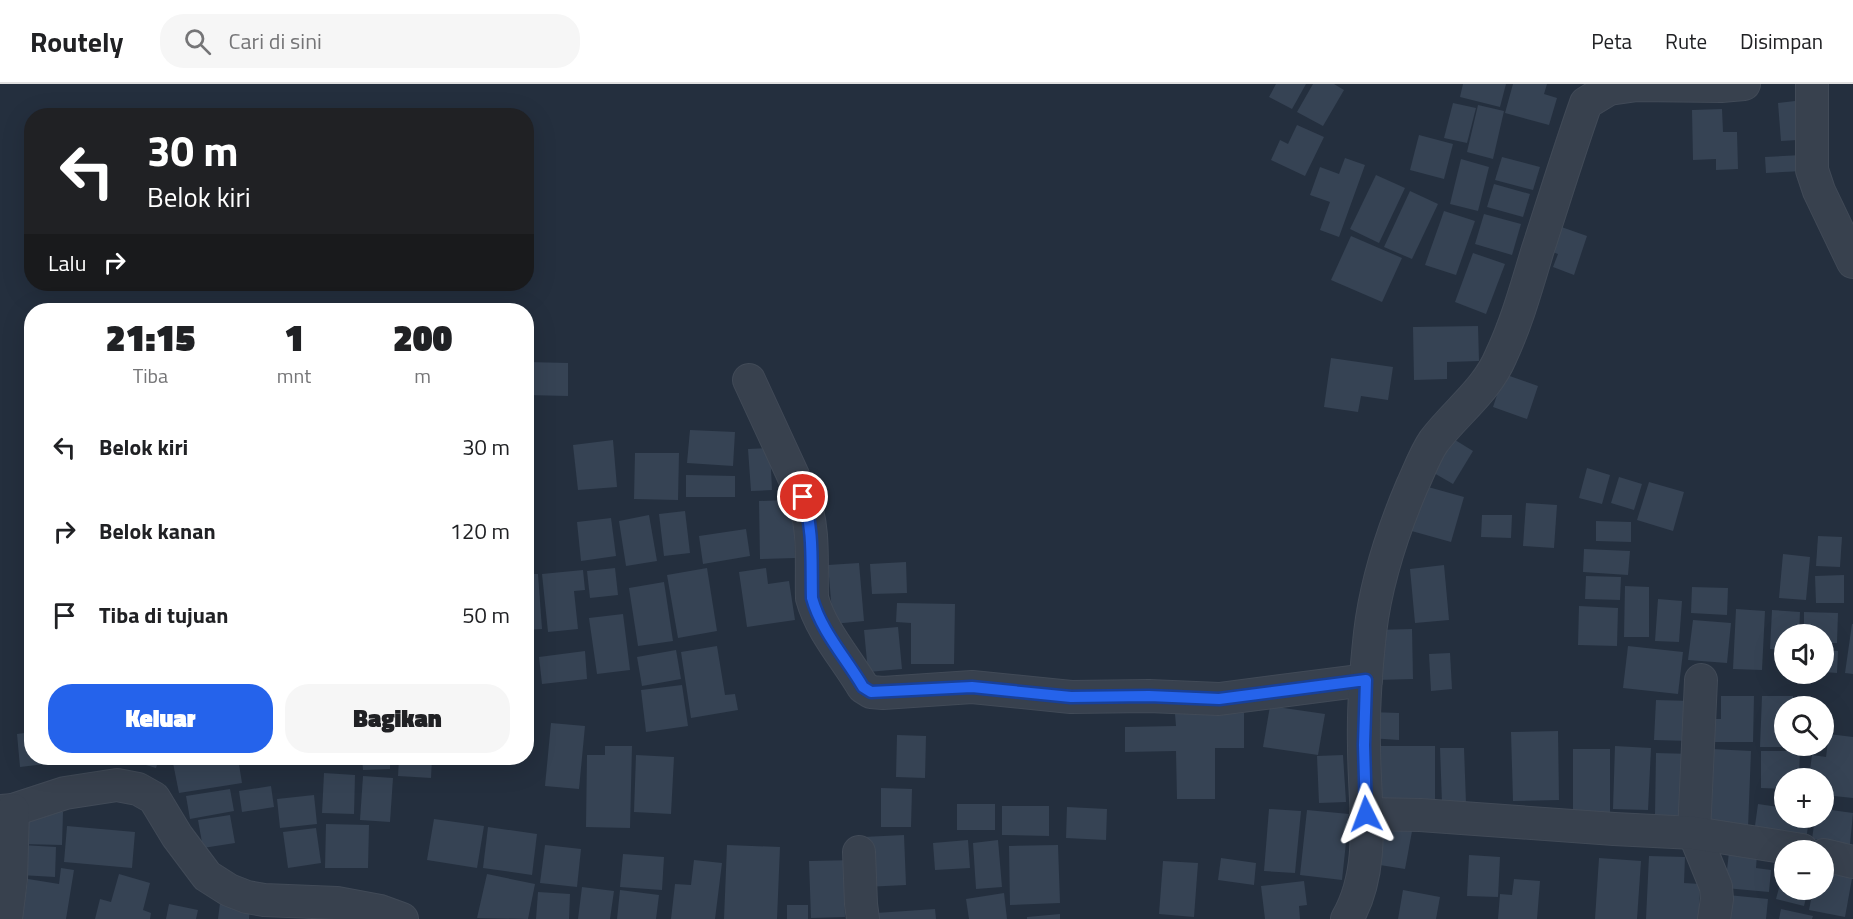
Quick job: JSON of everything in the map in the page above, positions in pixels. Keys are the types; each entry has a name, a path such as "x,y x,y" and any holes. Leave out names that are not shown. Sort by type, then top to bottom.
{"street":[{"path":"1347,919 1357,898 1365,865 1366,680 1377,585 1399,515 1420,468 1434,442 1479,391 1500,359 1517,319 1578,93 1637,85 1744,84"},
{"path":"1812,84 1812,170 1819,191 1853,261"},
{"path":"749,380 809,512 812,598 815,608 823,626 863,687 871,692 972,687 1071,697 1149,696 1219,699 1366,680"},
{"path":"1701,680 1694,832 1716,887 1714,919"},
{"path":"6,919 11,879 6,810 65,793 117,785 138,789 154,798 177,836 207,876 229,890 247,897 348,905 380,911 402,919"},
{"path":"1366,814 1420,815 1614,829 1694,832 1774,845"},
{"path":"859,852 863,919"},
{"path":"1834,857 1853,862"}],"building":[{"path":"1276,84 1306,84 1292,109 1269,97"},
{"path":"1313,84 1334,84 1344,90 1323,126 1297,112"},
{"path":"1463,84 1506,84 1500,107 1460,97"},
{"path":"1513,84 1547,84 1544,94 1557,98 1549,125 1505,113"},
{"path":"1795,101 1798,140 1781,141 1778,103"},
{"path":"1453,103 1476,108 1467,143 1444,138"},
{"path":"1478,105 1504,111 1493,159 1467,152"},
{"path":"1722,109 1723,132 1737,132 1738,169 1716,170 1716,159 1693,160 1692,110"},
{"path":"1297,125 1324,137 1305,176 1271,160 1280,140 1288,144"},
{"path":"1419,135 1453,144 1444,179 1410,170"},
{"path":"1802,155 1803,171 1766,173 1765,157"},
{"path":"1502,157 1540,167 1533,190 1495,180"},
{"path":"1345,158 1365,165 1339,237 1320,230 1330,202 1310,195 1320,167 1339,174"},
{"path":"1461,159 1489,167 1478,211 1450,204"},
{"path":"1376,175 1405,188 1379,243 1350,229"},
{"path":"1494,184 1530,194 1523,217 1487,207"},
{"path":"1410,191 1438,204 1412,259 1384,247"},
{"path":"1444,211 1475,221 1456,275 1425,265"},
{"path":"1484,214 1521,224 1512,255 1475,244"},
{"path":"1550,223 1587,236 1574,275 1553,267 1558,254 1541,248"},
{"path":"1351,236 1402,258 1382,302 1331,280"},
{"path":"1473,253 1505,264 1486,314 1455,302"},
{"path":"1478,326 1479,361 1447,362 1447,379 1414,380 1413,327"},
{"path":"1331,358 1393,367 1388,400 1361,396 1358,412 1324,407"},
{"path":"534,362 568,363 568,396 534,395"},
{"path":"1504,374 1538,386 1527,419 1493,407"},
{"path":"690,430 735,432 733,466 687,463"},
{"path":"1447,435 1473,451 1453,484 1427,469"},
{"path":"613,440 617,487 578,490 573,445"},
{"path":"770,448 772,490 751,491 748,449"},
{"path":"635,453 679,453 678,500 634,499"},
{"path":"1587,468 1610,475 1602,504 1579,498"},
{"path":"686,475 735,476 735,497 686,497"},
{"path":"1619,477 1642,484 1634,510 1611,503"},
{"path":"1649,482 1684,492 1673,531 1637,520"},
{"path":"1421,485 1464,497 1451,542 1408,530"},
{"path":"785,500 786,513 794,513 795,558 760,559 759,501"},
{"path":"1526,503 1557,505 1554,548 1523,546"},
{"path":"685,511 690,553 664,556 659,514"},
{"path":"649,515 657,561 626,566 619,521"},
{"path":"1482,515 1512,515 1511,538 1481,537"},
{"path":"611,518 616,556 581,561 577,522"},
{"path":"1596,521 1631,522 1631,542 1596,541"},
{"path":"746,529 750,556 703,564 699,536"},
{"path":"1818,536 1842,537 1840,567 1816,566"},
{"path":"1584,549 1630,551 1628,575 1583,572"},
{"path":"1783,554 1810,557 1806,600 1779,598"},
{"path":"906,562 907,593 872,594 870,564"},
{"path":"859,563 864,621 833,624 828,565"},
{"path":"1444,565 1449,620 1415,623 1410,569"},
{"path":"615,568 618,595 590,598 587,571"},
{"path":"707,568 717,631 678,638 667,575"},
{"path":"766,568 768,584 789,581 795,620 747,627 739,572"},
{"path":"583,570 585,590 574,591 578,629 548,632 542,574"},
{"path":"534,574 538,574 542,629 534,630"},
{"path":"1844,575 1844,603 1816,603 1815,576"},
{"path":"1586,576 1621,577 1620,600 1585,599"},
{"path":"664,582 673,641 638,646 629,588"},
{"path":"1625,586 1649,587 1649,637 1624,637"},
{"path":"1692,587 1728,588 1727,615 1691,613"},
{"path":"1658,599 1682,601 1679,642 1655,641"},
{"path":"897,603 955,604 954,664 911,664 911,623 896,622"},
{"path":"1579,606 1618,608 1617,646 1578,645"},
{"path":"1736,609 1765,611 1762,670 1733,669"},
{"path":"1772,610 1800,612 1799,624 1774,624 1774,649 1770,649"},
{"path":"1804,612 1838,613 1837,643 1834,643 1834,624 1804,624"},
{"path":"623,614 630,670 597,674 589,618"},
{"path":"1693,620 1731,623 1727,663 1688,660"},
{"path":"1853,624 1853,674 1845,673"},
{"path":"898,627 902,669 868,672 864,630"},
{"path":"1412,629 1413,679 1376,680 1375,630"},
{"path":"717,646 725,695 735,694 738,710 691,718 681,652"},
{"path":"1628,646 1683,652 1678,694 1623,688"},
{"path":"676,650 681,679 642,686 637,657"},
{"path":"585,651 587,679 542,684 539,657"},
{"path":"1834,651 1838,651 1837,673 1834,673"},
{"path":"1450,653 1452,689 1431,691 1429,654"},
{"path":"682,685 688,726 646,732 641,690"},
{"path":"1721,696 1754,696 1753,742 1709,742 1709,719 1721,719"},
{"path":"1762,696 1774,696 1774,747 1760,747"},
{"path":"1656,700 1691,701 1690,741 1654,740"},
{"path":"1270,706 1325,714 1318,755 1263,747"},
{"path":"1370,712 1399,713 1399,740 1369,738"},
{"path":"1244,713 1244,748 1215,748 1215,799 1177,799 1176,751 1125,752 1125,727 1176,726 1175,714"},
{"path":"551,723 585,726 579,789 545,786"},
{"path":"1558,731 1559,800 1513,801 1511,732"},
{"path":"24,733 24,765 37,765 20,767 17,734"},
{"path":"897,735 926,736 925,778 896,777"},
{"path":"1834,735 1853,737 1853,798 1834,796 1834,768 1810,768 1812,756 1834,756"},
{"path":"605,746 632,746 630,828 586,827 587,755 605,755"},
{"path":"1370,746 1435,746 1435,803 1369,803"},
{"path":"1615,746 1651,748 1648,810 1613,809"},
{"path":"1440,748 1464,748 1466,803 1442,803"},
{"path":"1573,749 1610,749 1610,812 1573,812"},
{"path":"1712,749 1751,751 1748,828 1708,826"},
{"path":"1761,751 1774,751 1774,756 1800,756 1799,768 1774,768 1774,789 1761,788"},
{"path":"1656,753 1691,754 1689,816 1655,815"},
{"path":"636,755 674,757 671,814 634,812"},
{"path":"1343,755 1346,802 1319,803 1317,756"},
{"path":"173,765 239,765 242,783 179,793"},
{"path":"363,765 390,765 390,769 363,770"},
{"path":"399,765 432,765 431,778 398,776"},
{"path":"324,773 355,775 354,814 322,813"},
{"path":"363,776 393,778 390,822 360,820"},
{"path":"271,786 274,807 242,812 239,791"},
{"path":"881,788 912,789 911,827 881,827"},
{"path":"230,789 234,811 190,819 186,796"},
{"path":"314,795 317,824 280,828 277,799"},
{"path":"957,804 995,804 995,830 957,830"},
{"path":"1758,804 1774,806 1774,828 1808,828 1806,840 1754,833"},
{"path":"1002,806 1049,806 1049,836 1002,835"},
{"path":"1067,807 1107,809 1106,840 1066,838"},
{"path":"1269,809 1301,811 1295,873 1264,871"},
{"path":"1307,810 1349,814 1342,880 1300,875"},
{"path":"1834,810 1853,813 1850,844 1834,842 1834,840 1812,839 1814,828 1834,828"},
{"path":"23,811 63,812 62,845 22,844"},
{"path":"230,815 235,843 203,848 198,820"},
{"path":"434,819 484,826 477,868 427,860"},
{"path":"1375,820 1413,826 1405,869 1367,863"},
{"path":"326,824 369,825 368,868 325,868"},
{"path":"67,826 135,832 132,868 64,862"},
{"path":"488,827 537,834 532,875 483,868"},
{"path":"316,828 321,863 288,868 283,832"},
{"path":"904,835 906,885 865,887 863,837"},
{"path":"968,840 970,868 935,870 933,843"},
{"path":"998,840 1002,887 976,889 973,843"},
{"path":"22,845 56,847 55,877 20,875"},
{"path":"545,845 581,849 577,887 540,883"},
{"path":"727,845 780,847 777,919 724,919"},
{"path":"1058,845 1060,903 1010,905 1009,846"},
{"path":"1729,852 1757,855 1756,868 1771,870 1769,892 1725,888"},
{"path":"623,854 664,857 662,890 620,887"},
{"path":"1469,855 1500,857 1498,897 1467,896"},
{"path":"1649,856 1685,857 1684,883 1700,884 1699,919 1646,919"},
{"path":"1221,858 1256,863 1254,885 1218,880"},
{"path":"1599,858 1641,861 1637,919 1595,919"},
{"path":"694,860 722,863 715,919 671,919 675,884 691,885"},
{"path":"858,860 859,886 844,887 845,917 811,918 809,861"},
{"path":"1163,861 1198,863 1194,917 1159,914"},
{"path":"61,868 74,870 66,919 22,919 28,879 59,884"},
{"path":"1834,869 1853,873 1845,917 1809,910 1811,900 1834,900"},
{"path":"119,874 150,883 143,910 151,913 150,919 95,919 100,899 111,902"},
{"path":"487,874 535,884 528,919 477,918"},
{"path":"1514,879 1540,881 1537,919 1498,919 1500,894 1512,895"},
{"path":"1304,881 1307,905 1299,906 1300,919 1265,919 1261,886"},
{"path":"582,887 614,891 610,919 578,919"},
{"path":"620,890 659,895 656,919 617,919"},
{"path":"1403,890 1440,897 1436,919 1398,919"},
{"path":"538,892 570,894 569,919 536,919"},
{"path":"1004,893 1007,919 969,919 966,899"},
{"path":"1728,895 1768,899 1766,919 1725,919"},
{"path":"1780,900 1806,900 1804,906"},
{"path":"220,903 250,905 249,919 218,919"},
{"path":"169,904 198,910 196,919 166,919"},
{"path":"787,905 808,905 808,919 787,919"},
{"path":"935,909 936,919 876,919 876,913"},
{"path":"1781,909 1813,916 1812,919 1779,919"},
{"path":"1060,914 1060,919 1027,919 1027,917"}],"route":[{"path":"803,497 809,512 811,527 812,598 815,608 823,626 863,687 871,692 972,687 1071,697 1149,696 1219,699 1366,680 1364,745 1366,814"}]}
